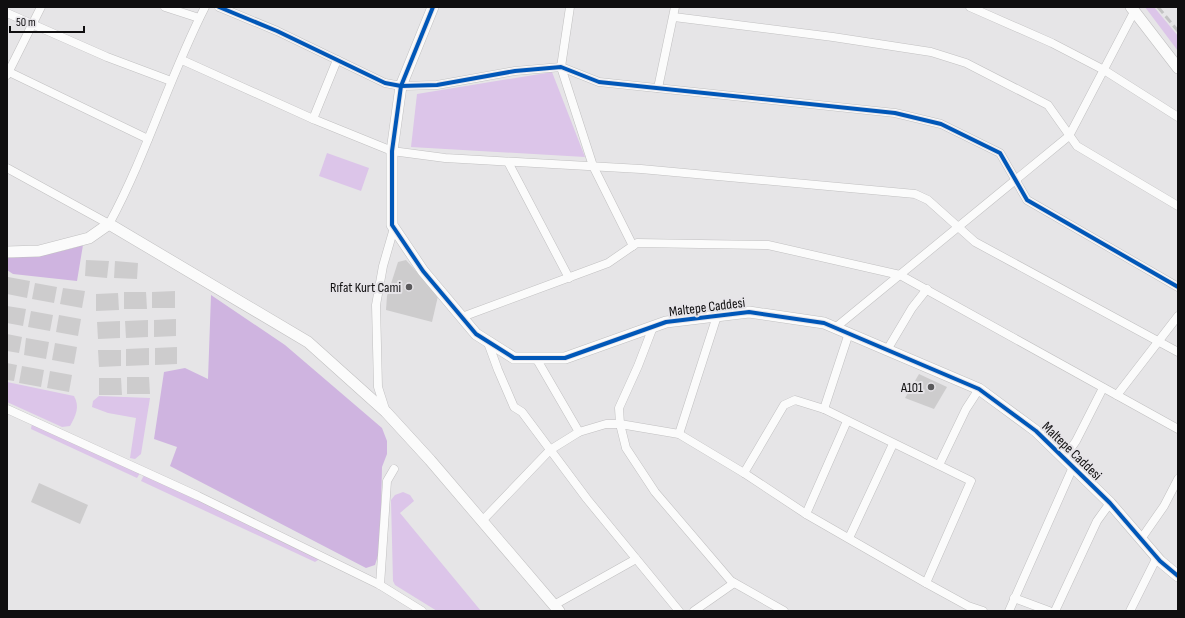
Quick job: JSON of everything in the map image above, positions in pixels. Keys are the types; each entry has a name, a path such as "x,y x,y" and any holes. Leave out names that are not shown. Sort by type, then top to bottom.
{"street":[{"path":"41,7 8,73 148,139"},
{"path":"165,7 199,18"},
{"path":"7,252 39,251 89,238 109,224 121,202 171,81 182,60 205,7"},
{"path":"219,7 277,31 384,84 401,86 437,85 515,71 561,67 599,82 895,113 941,124 1000,153 1027,200 1178,287"},
{"name":"Maltepe Caddesi","path":"433,7 401,86 392,151 392,225 423,271 476,334 514,358 565,358 666,322 749,312 824,323 979,389 1036,431 1110,503 1157,557 1178,576"},
{"path":"570,7 561,67 593,166 633,246"},
{"path":"658,88 675,7"},
{"path":"970,7 1052,43 1104,70 1178,117"},
{"path":"835,328 1069,136 1104,70 1132,9 1178,68"},
{"path":"7,12 107,57 171,81"},
{"path":"674,17 833,37 931,52 966,63 1048,105 1077,146 1178,206"},
{"path":"182,60 313,119 392,151 445,158 593,166 815,184 915,194 928,200 975,242 1178,352"},
{"path":"313,119 337,60"},
{"path":"508,162 569,278"},
{"path":"7,168 109,224 308,342 386,412 482,520 557,608 636,558"},
{"path":"386,412 378,387 376,305 394,228"},
{"path":"462,317 569,278 608,262 637,243 768,245 900,275 1178,429"},
{"path":"887,350 912,308 927,289"},
{"path":"679,434 717,316"},
{"path":"1117,395 1178,316"},
{"path":"653,327 619,408 620,424 626,448 655,492 734,583 784,611"},
{"path":"824,409 849,334"},
{"path":"487,340 514,407 522,412 550,450 679,611"},
{"path":"536,358 579,432"},
{"path":"1064,458 1076,441 1103,388"},
{"path":"939,465 966,409 979,389"},
{"path":"744,473 784,405 795,400 824,409 971,481 926,583"},
{"path":"7,409 191,493 380,584 422,611"},
{"path":"806,514 847,421"},
{"path":"482,520 550,450 579,432 606,424 620,424 679,434 744,473 806,514 926,583 968,606 983,611"},
{"path":"849,538 893,444"},
{"path":"1009,611 1073,467"},
{"path":"380,584 387,481 394,469"},
{"path":"1141,539 1164,506 1178,479"},
{"path":"1055,611 1097,521 1110,503"},
{"path":"1130,611 1157,557"},
{"path":"694,611 734,583"},
{"path":"1014,598 1049,611"}],"shaded area":[{"path":"1145,7 1154,7 1178,36 1178,51"},
{"path":"552,72 585,157 411,147 417,94"},
{"path":"327,153 369,168 361,191 319,176"},
{"path":"83,245 77,281 13,274 7,270 7,257 27,257"},
{"path":"211,295 285,345 382,428 387,441 387,454 382,467 380,549 375,565 366,568 170,466 177,447 154,439 164,372 185,368 208,379"},
{"path":"7,382 74,396 77,407 70,426 62,427 7,402"},
{"path":"99,396 150,398 141,454 135,459 130,458 136,418 108,413 92,407 93,401"},
{"path":"32,423 140,473 137,478 31,429"},
{"path":"144,475 318,557 318,560 315,562 141,481"},
{"path":"403,492 410,495 414,501 400,513 481,611 437,611 395,585 393,581 391,500 395,495"}],"building":[{"path":"86,260 109,261 107,278 85,276"},
{"name":"Rıfat Kurt Cami","path":"406,260 438,296 432,322 386,310 387,296 398,262"},
{"path":"115,261 138,263 137,279 114,278"},
{"path":"8,277 30,281 27,298 7,294"},
{"path":"35,283 57,287 54,303 32,299"},
{"path":"63,288 85,291 82,308 60,304"},
{"path":"175,291 175,308 152,308 152,292"},
{"path":"124,292 146,292 147,309 124,309"},
{"path":"118,293 119,310 96,311 96,294"},
{"path":"7,306 26,309 23,326 7,323"},
{"path":"31,311 53,315 50,331 28,327"},
{"path":"59,315 81,319 78,336 56,332"},
{"path":"176,319 176,336 154,337 154,320"},
{"path":"148,320 148,337 126,338 125,321"},
{"path":"120,321 120,338 98,339 97,322"},
{"path":"7,334 22,337 19,353 7,351"},
{"path":"26,338 49,342 46,359 24,355"},
{"path":"55,343 77,347 74,364 52,360"},
{"path":"177,347 177,364 155,365 155,348"},
{"path":"149,348 149,365 126,366 126,349"},
{"path":"98,350 121,350 121,366 99,367"},
{"path":"7,363 17,365 14,381 7,380"},
{"path":"22,366 44,370 41,387 19,383"},
{"path":"50,371 72,375 69,392 47,388"},
{"path":"919,374 947,387 934,409 905,398"},
{"path":"127,377 149,377 150,394 127,394"},
{"path":"99,378 121,378 122,395 99,395"},
{"path":"39,483 88,505 80,524 31,502"}],"railway":[{"path":"1158,7 1178,31"}],"cycle path":[{"path":"219,7 277,31 385,83 401,86 437,85 515,71 561,67 599,82 895,113 941,124 1000,153 1027,200 1178,287"},
{"path":"433,7 401,86 392,151 392,225 423,271 476,334 514,358 565,358 666,322 749,312 824,323 979,389 1036,431 1110,503 1160,561 1178,576"}],"place":[{"name":"Rıfat Kurt Cami","path":"409,287"},
{"name":"A101","path":"931,387"}]}
